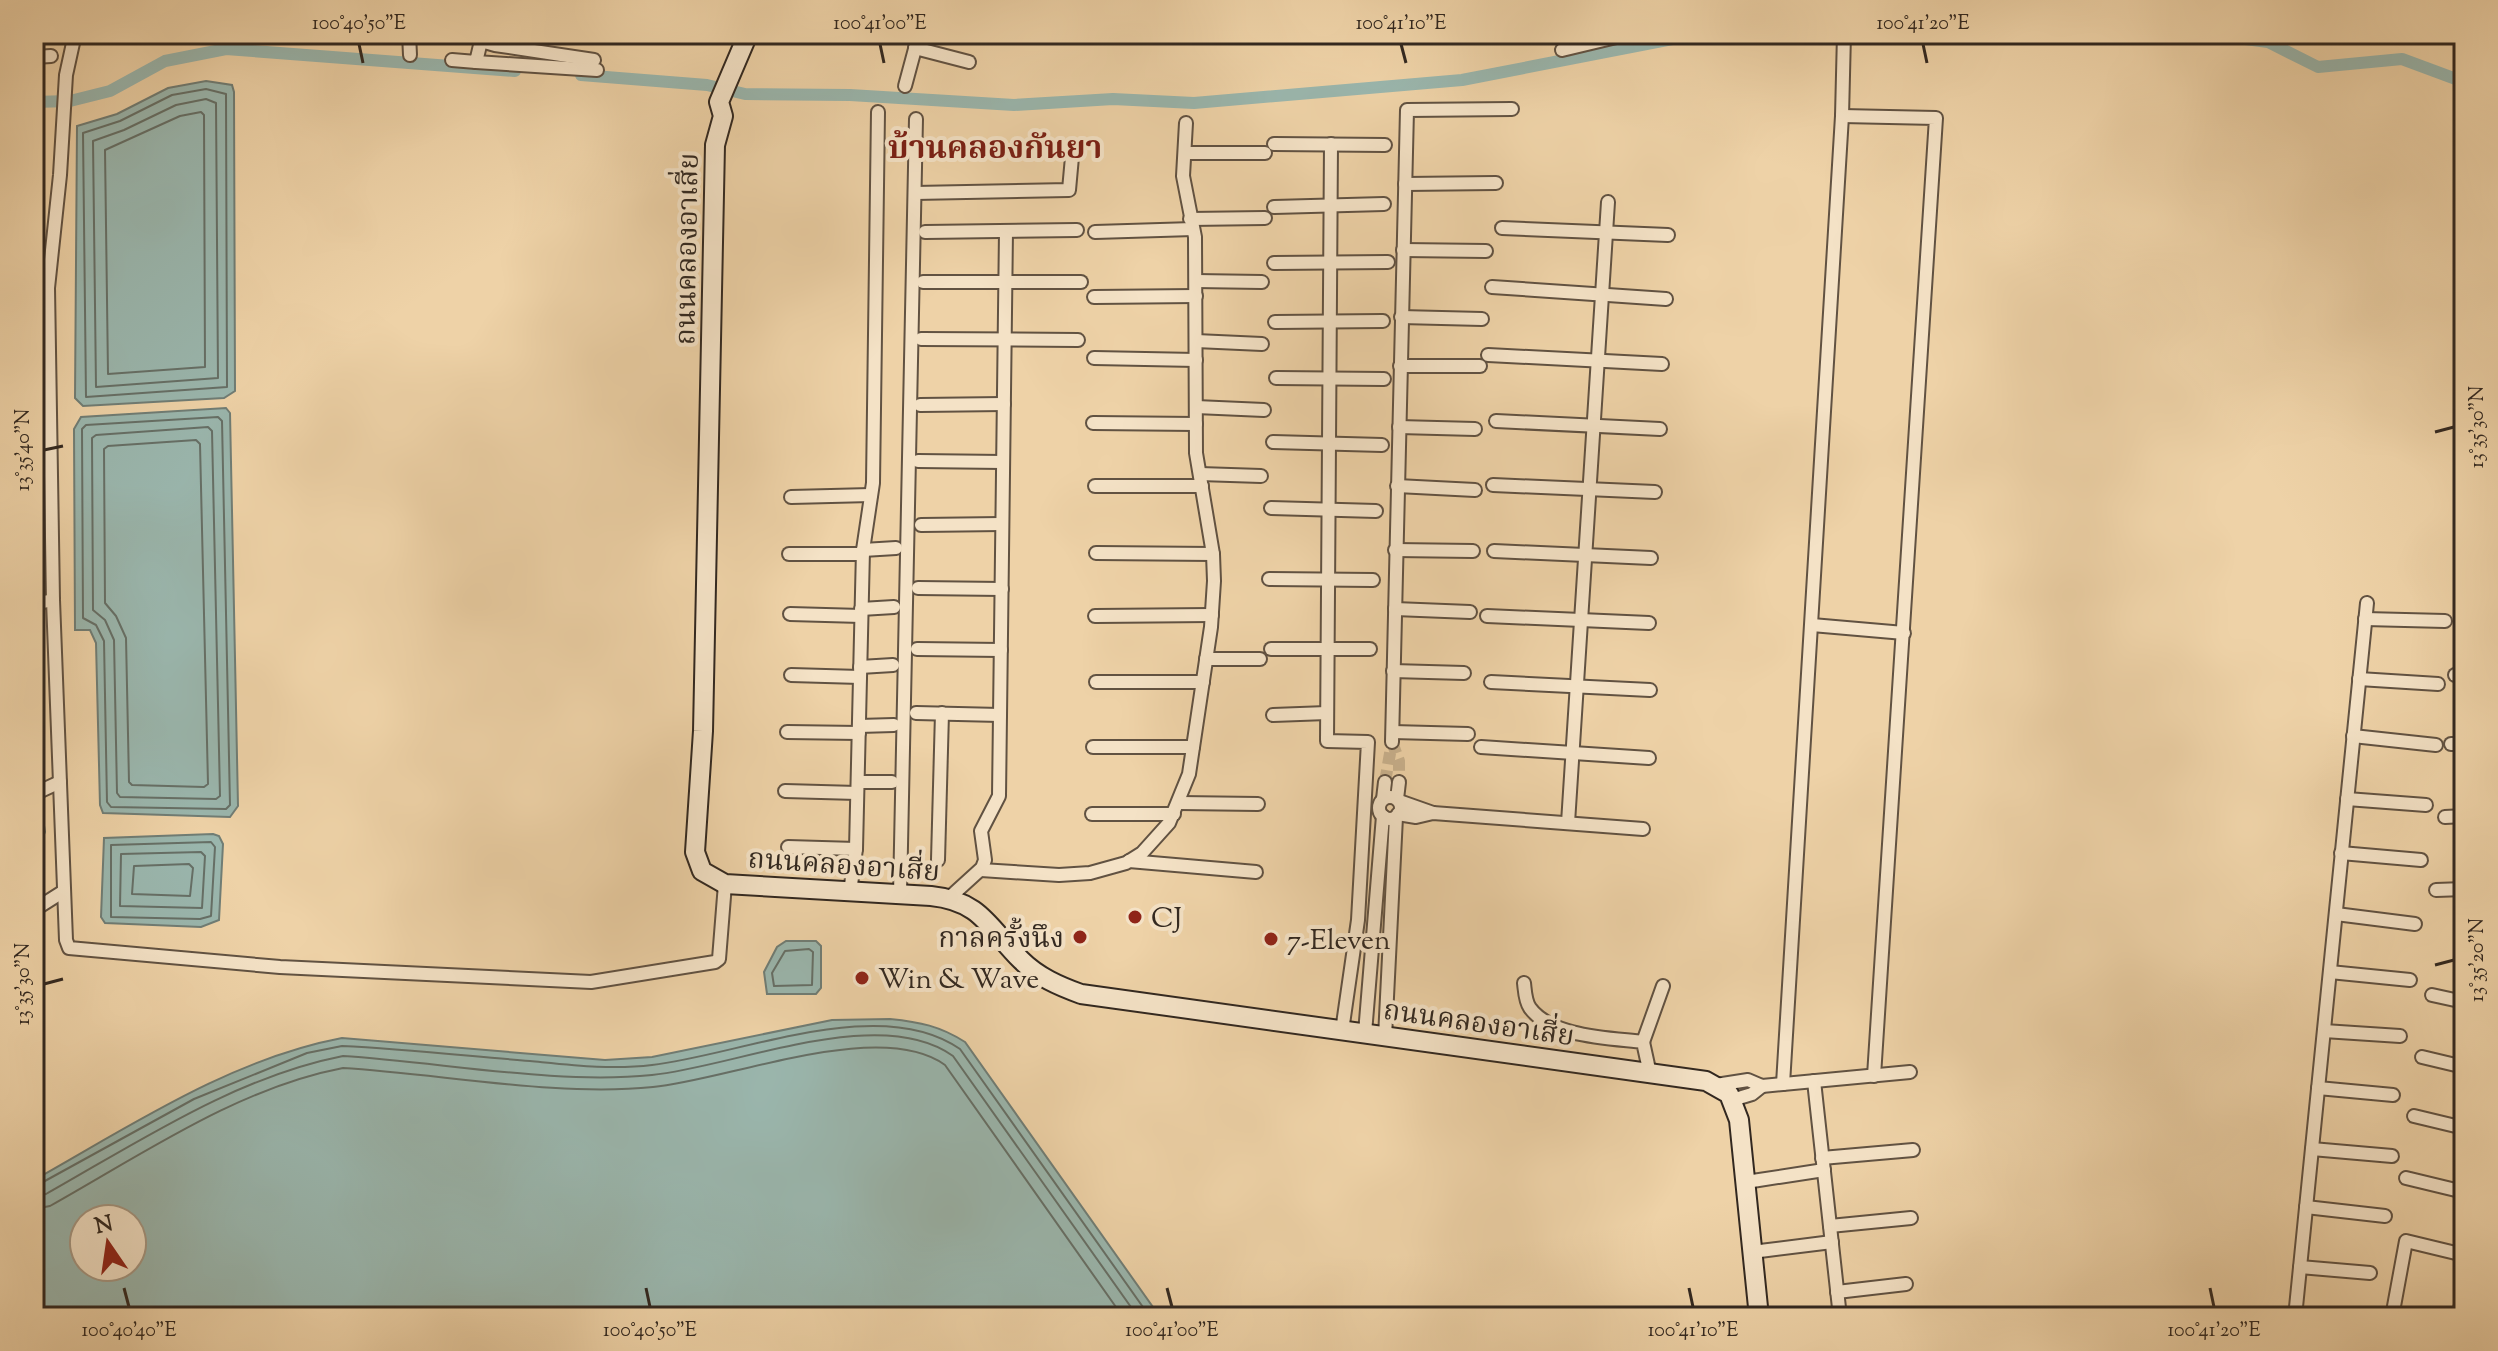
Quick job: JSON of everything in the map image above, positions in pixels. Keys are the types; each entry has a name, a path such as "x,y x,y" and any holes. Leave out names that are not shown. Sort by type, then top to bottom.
{"street":[{"path":"75,34 66,75 60,175 48,288 53,600 66,940 69,948 280,967 591,982 715,962 719,959 725,884"},
{"path":"409,34 410,55"},
{"name":"ถนนคลองอาเสี่ย","path":"748,34 719,102 723,116 715,145 703,731 695,852 702,871 725,884 949,898 974,909 1022,962 1039,975 1081,994 1706,1081 1715,1085"},
{"path":"905,86 919,34"},
{"path":"1562,50 1629,34"},
{"path":"1783,1084 1842,116 1844,34"},
{"path":"452,60 476,62 595,65 481,37 476,62"},
{"path":"915,48 969,62"},
{"path":"34,57 51,56"},
{"path":"1468,734 1392,737 1407,110 1512,109"},
{"path":"850,892 856,849 863,552 871,495 878,112"},
{"path":"1842,116 1936,118 1874,1076"},
{"path":"900,894 916,119"},
{"path":"981,870 1059,875 1090,873 1129,861 1148,847 1177,808 1193,747 1203,682 1212,615 1213,554 1196,424 1196,281 1192,224 1183,176 1186,123"},
{"path":"1185,153 1331,144 1385,145"},
{"path":"1331,144 1327,741 1368,742 1358,920 1342,1031"},
{"path":"915,193 1069,190 1072,157"},
{"path":"1405,184 1496,183"},
{"path":"1568,823 1608,202"},
{"path":"1274,207 1384,204"},
{"path":"1095,232 1265,218"},
{"path":"1502,228 1668,235"},
{"path":"925,232 1077,230"},
{"path":"949,898 981,870 985,860 981,831 999,796 1006,231"},
{"path":"1403,250 1486,251"},
{"path":"1274,263 1388,262"},
{"path":"1196,281 1262,282"},
{"path":"923,282 1081,282"},
{"path":"1492,287 1666,299"},
{"path":"34,291 48,288"},
{"path":"1094,297 1196,296"},
{"path":"1401,317 1482,319"},
{"path":"1275,322 1383,321"},
{"path":"921,339 1078,340"},
{"path":"1196,341 1262,344"},
{"path":"1488,355 1662,364"},
{"path":"1094,358 1196,360"},
{"path":"1400,366 1480,366"},
{"path":"1276,378 1384,379"},
{"path":"920,405 1004,404"},
{"path":"1196,407 1264,410"},
{"path":"1496,421 1660,429"},
{"path":"1093,423 1196,424"},
{"path":"1399,427 1475,429"},
{"path":"1273,442 1382,445"},
{"path":"918,461 1003,462"},
{"path":"1095,486 1261,476"},
{"path":"1493,485 1655,492"},
{"path":"1397,486 1475,490"},
{"path":"791,497 871,495"},
{"path":"1271,508 1376,511"},
{"path":"921,525 1002,524"},
{"path":"789,554 896,548"},
{"path":"1395,550 1473,551"},
{"path":"1494,551 1651,558"},
{"path":"1096,553 1213,554"},
{"path":"1269,579 1373,580"},
{"path":"918,588 1002,589"},
{"path":"34,604 53,600"},
{"path":"2295,1317 2367,603"},
{"path":"790,614 861,612 894,607"},
{"path":"1395,609 1470,612"},
{"path":"1095,616 1212,615"},
{"path":"1487,616 1581,617 1649,623"},
{"path":"2365,619 2445,621"},
{"path":"1812,625 1904,633"},
{"path":"917,649 1001,650"},
{"path":"1271,649 1370,649"},
{"path":"1206,659 1260,659"},
{"path":"791,675 860,672 893,665"},
{"path":"1393,671 1464,673"},
{"path":"2359,679 2438,684"},
{"path":"1096,682 1203,682"},
{"path":"1491,682 1650,690"},
{"path":"916,713 1000,715"},
{"path":"938,860 942,713"},
{"path":"1273,715 1327,713"},
{"path":"787,732 859,730 894,725"},
{"path":"2353,736 2436,745"},
{"path":"1093,747 1193,747"},
{"path":"1481,747 1649,758"},
{"path":"34,794 60,782"},
{"path":"785,791 858,788 892,782"},
{"path":"1385,782 1393,808 1385,1037"},
{"path":"1365,1033 1393,808 1399,782"},
{"path":"2347,799 2426,805"},
{"path":"1092,814 1258,804"},
{"path":"1393,808 1418,805 1433,813 1643,829"},
{"path":"2445,817 2464,816"},
{"path":"788,847 856,849"},
{"path":"2341,853 2421,860"},
{"path":"1129,861 1256,872"},
{"path":"2436,890 2464,889"},
{"path":"34,910 64,891"},
{"path":"2336,914 2415,924"},
{"path":"2330,972 2410,980"},
{"path":"1524,983 1528,1005 1541,1019 1571,1031 1643,1042"},
{"path":"1650,1074 1643,1042 1663,986"},
{"path":"2432,995 2464,1002"},
{"path":"2324,1031 2400,1036"},
{"path":"2422,1057 2464,1067"},
{"path":"1715,1085 1748,1080 1762,1086 1910,1072"},
{"path":"1814,1081 1840,1317"},
{"path":"1715,1085 1732,1100 1739,1120 1759,1317"},
{"path":"1732,1100 1752,1094 1762,1086"},
{"path":"2318,1088 2393,1095"},
{"path":"2414,1116 2464,1128"},
{"path":"2312,1149 2392,1156"},
{"path":"1746,1182 1823,1164 1913,1150"},
{"path":"2406,1178 2464,1192"},
{"path":"2306,1207 2385,1216"},
{"path":"1830,1226 1911,1218"},
{"path":"2392,1317 2406,1241 2464,1255"},
{"path":"1752,1252 1832,1242"},
{"path":"2300,1267 2370,1273"},
{"path":"1837,1292 1906,1284"},
{"path":"2458,1317 2464,1292"}],"water":[{"path":"206,81 232,85 234,92 235,391 224,398 83,406 75,398 77,126 117,114 168,88"},
{"path":"226,408 230,413 238,806 230,817 103,813 100,805 96,643 90,630 75,630 74,429 81,417"},
{"path":"34,762 45,832 41,842 34,845"},
{"path":"219,836 223,844 219,920 201,927 105,923 101,917 104,838"},
{"path":"786,941 816,941 821,946 821,988 816,994 767,994 764,972 777,947"},
{"path":"890,1019 938,1028 956,1037 965,1042 1160,1317 34,1317 34,1180 183,1096 261,1061 342,1038 605,1060 652,1057 832,1020"}],"waterway":[{"path":"581,75 707,85 745,94 850,95 1014,105 1113,99 1194,103 1462,80 1698,34"},
{"path":"2208,34 2268,42 2318,67 2402,59 2464,82"},
{"path":"34,102 70,101 110,91 165,61 226,49 515,71"}],"tunnel":[{"path":"1392,742 1399,761 1399,782"},
{"path":"1385,782 1392,742"}],"place":[{"name":"CJ","path":"1135,917"},
{"name":"กาลครั้งนึง","path":"1080,937"},
{"name":"7-Eleven","path":"1271,939"},
{"name":"Win & Wave","path":"862,978"}],"district":[{"name":"บ้านคลองกันยา","path":"995,147"}]}
